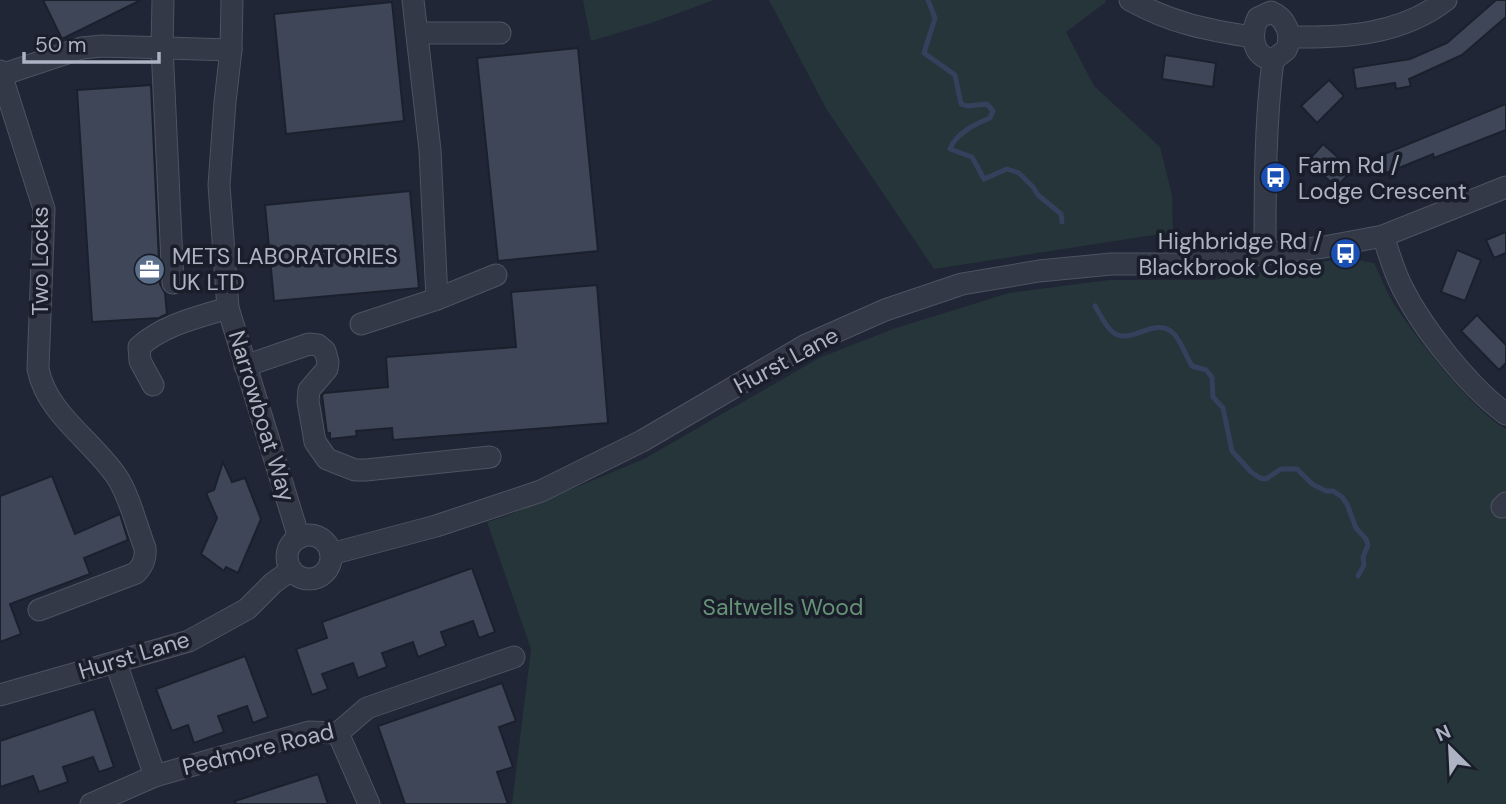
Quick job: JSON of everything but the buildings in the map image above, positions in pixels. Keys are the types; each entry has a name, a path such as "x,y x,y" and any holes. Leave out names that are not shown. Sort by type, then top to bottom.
{"street":[{"path":"163,0 162,47 173,283"},
{"name":"Narrowboat Way","path":"232,0 231,50 219,185 228,308 299,538"},
{"path":"413,0 430,150 437,299"},
{"path":"1129,0 1158,16 1176,22 1221,33 1253,37"},
{"path":"1289,37 1346,37 1369,33 1431,12 1446,0"},
{"path":"1265,254 1268,100 1273,60 1286,50 1289,37 1282,19 1271,6 1258,18 1253,37 1260,54 1273,60"},
{"path":"417,33 500,33"},
{"name":"Two Locks","path":"38,610 136,573 142,566 145,548 119,480 51,402 42,387 38,369 44,209 1,73 82,48 102,46 231,50"},
{"name":"Hurst Lane","path":"331,554 436,526 541,491 642,441 806,345 885,310 962,285 1039,271 1111,264 1177,264 1324,247 1383,236 1506,187"},
{"path":"1383,236 1401,286 1417,312 1470,381 1506,414"},
{"path":"361,324 437,299 496,275"},
{"path":"153,384 140,361 139,347 148,339 188,320 228,308"},
{"path":"246,366 309,344 318,345 325,351 327,369 309,390 308,401 315,442 327,459 339,465 366,470 490,457"},
{"path":"317,537 328,547 331,554 326,571 316,578 301,578 291,570 289,548 299,538 317,537"},
{"name":"Hurst Lane","path":"0,695 188,640 247,609 272,583 291,570"},
{"name":"Pedmore Road","path":"91,804 155,776 309,732 338,733 367,708 514,657"},
{"path":"116,663 155,776"},
{"path":"338,733 369,804"}],"green space":[{"path":"583,0 714,0 591,41"},
{"path":"769,0 1105,0 1106,2 1066,32 1094,86 1160,147 1172,195 1173,232 934,269 827,110"},
{"name":"Saltwells Wood","path":"1346,258 1374,263 1393,302 1432,355 1477,406 1506,429 1506,804 512,804 531,649 487,522 644,459 819,358 893,329 1009,293 1109,280 1213,280"}],"waterway":[{"path":"928,0 935,18 924,53 955,75 961,104 987,104 993,111 990,118 961,134 950,149 972,157 984,179 1007,169 1019,173 1038,195 1061,214 1062,222"},
{"path":"1095,306 1108,328 1121,336 1158,328 1172,332 1192,366 1206,370 1212,377 1213,397 1223,408 1232,451 1251,472 1266,479 1281,469 1297,469 1312,484 1342,497 1356,528 1368,545 1363,557 1364,565 1358,576"}],"place":[{"name":"Farm Rd / Lodge Crescent","path":"1275,178"},
{"name":"Highbridge Rd / Blackbrook Close","path":"1345,254"},
{"name":"METS LABORATORIES UK LTD","path":"149,269"}]}
